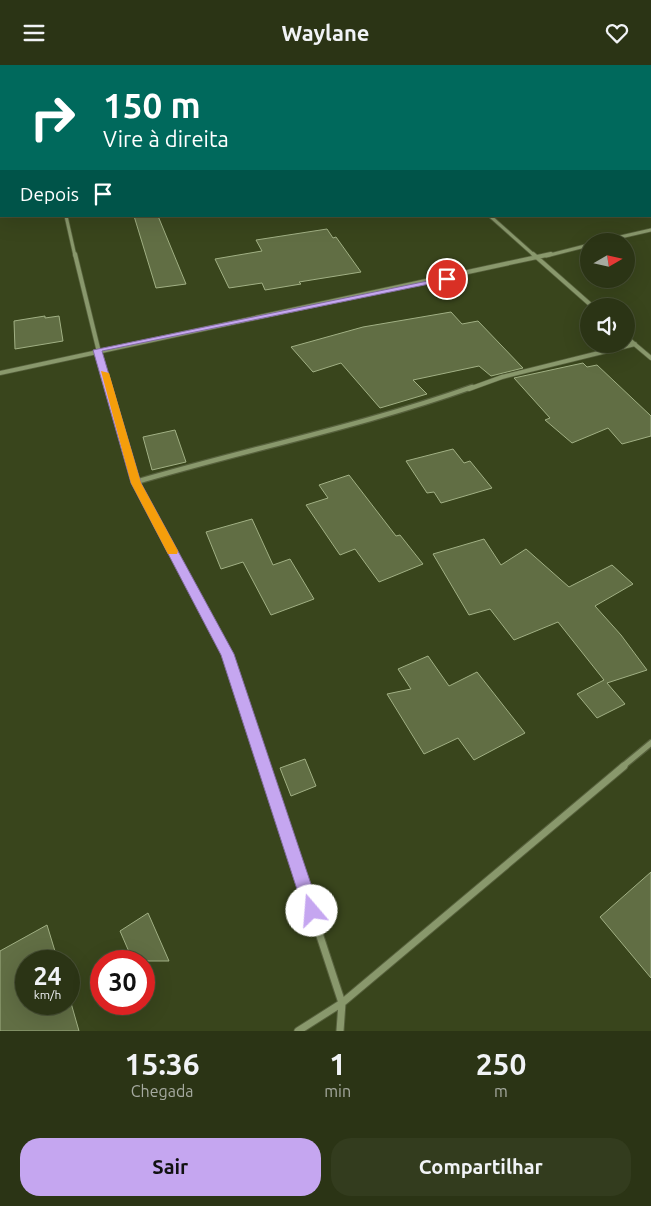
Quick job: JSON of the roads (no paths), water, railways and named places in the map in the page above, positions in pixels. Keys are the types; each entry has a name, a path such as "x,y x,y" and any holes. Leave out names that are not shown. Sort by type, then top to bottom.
{"street":[{"path":"66,217 97,350 136,483 227,654 342,1003 340,1031"},
{"path":"491,217 583,298"},
{"path":"635,234 651,230"},
{"path":"0,373 97,350 428,283 580,247"},
{"path":"635,344 651,358"},
{"path":"136,483 203,463 340,429 424,404 502,377 599,353"},
{"path":"298,1031 342,1003 494,872 651,743"}]}
